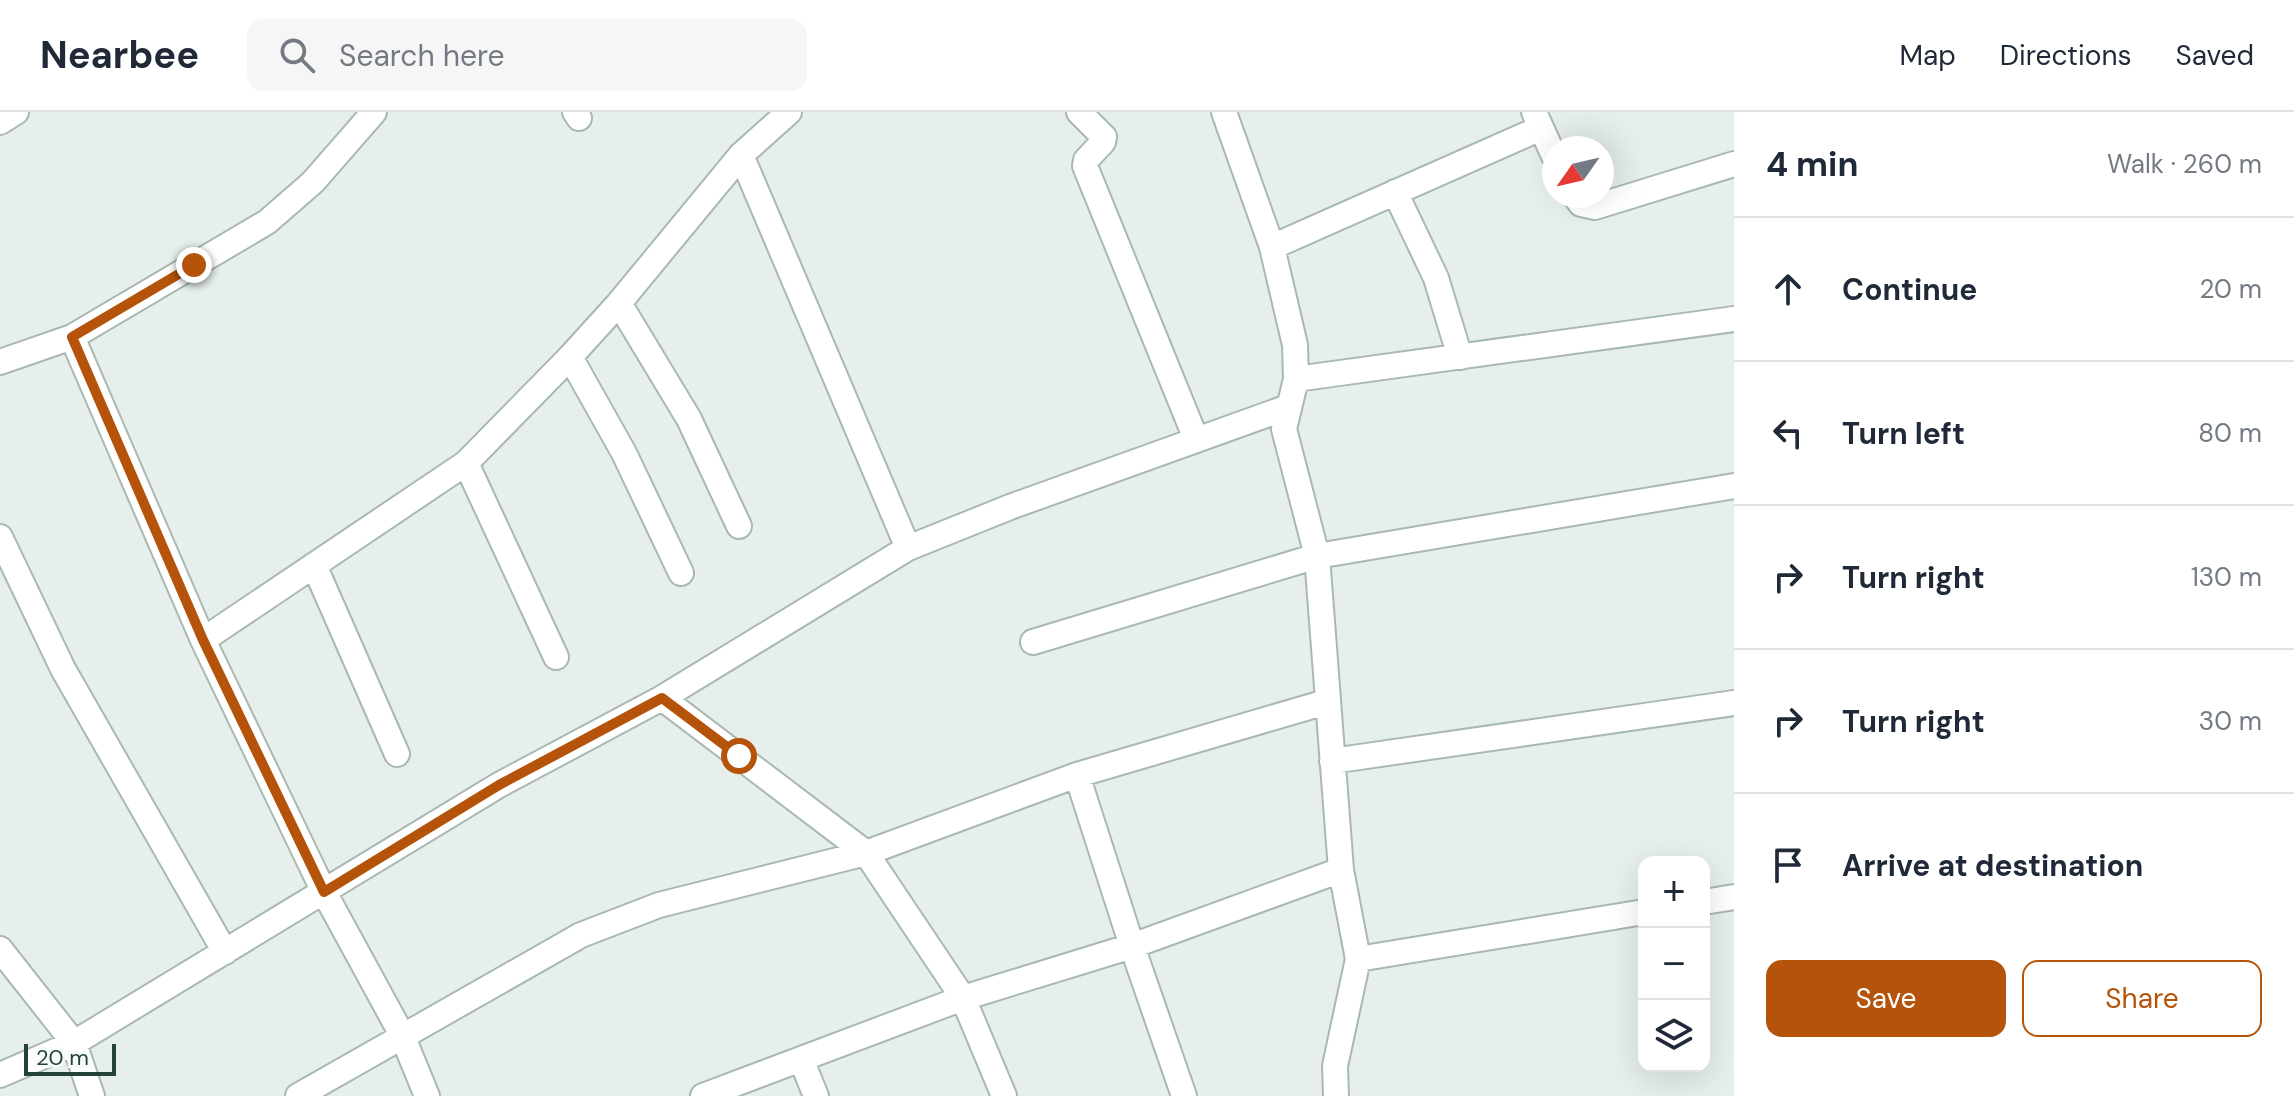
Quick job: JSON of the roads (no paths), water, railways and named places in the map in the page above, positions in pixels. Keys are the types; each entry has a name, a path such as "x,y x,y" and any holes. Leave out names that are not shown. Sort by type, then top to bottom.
{"street":[{"path":"0,122 16,112"},
{"path":"0,362 72,337 267,222 313,182 374,112"},
{"path":"203,640 466,463 619,303 741,155 789,112"},
{"path":"1079,112 1104,137 1086,160 1085,166 1196,439"},
{"path":"1224,112 1272,247 1295,345 1296,379 1284,429 1317,556 1341,870 1358,959 1335,1066 1336,1096"},
{"path":"1272,247 1395,192 1537,120"},
{"path":"741,155 908,548"},
{"path":"1614,201 1734,164"},
{"path":"1395,192 1436,278 1460,357"},
{"path":"619,303 689,419 739,526"},
{"path":"1296,379 1734,319"},
{"path":"72,337 203,640 324,892 402,1035 427,1096"},
{"path":"570,357 624,453 681,573"},
{"path":"0,1075 74,1043 499,785 662,698 908,548 1010,507 1288,407"},
{"path":"466,463 556,657"},
{"path":"1033,642 1317,556 1734,486"},
{"path":"0,537 63,669 225,952"},
{"path":"314,565 397,754"},
{"path":"662,698 866,853 963,998 1004,1096"},
{"path":"298,1096 581,935 659,905 866,853 1077,775 1326,702"},
{"path":"1332,761 1734,703"},
{"path":"1077,775 1184,1096"},
{"path":"703,1096 963,998 1132,946 1341,870"},
{"path":"1710,901 1734,897"},
{"path":"1358,959 1638,913"},
{"path":"0,949 74,1043 92,1096"},
{"path":"801,1059 816,1096"}]}
